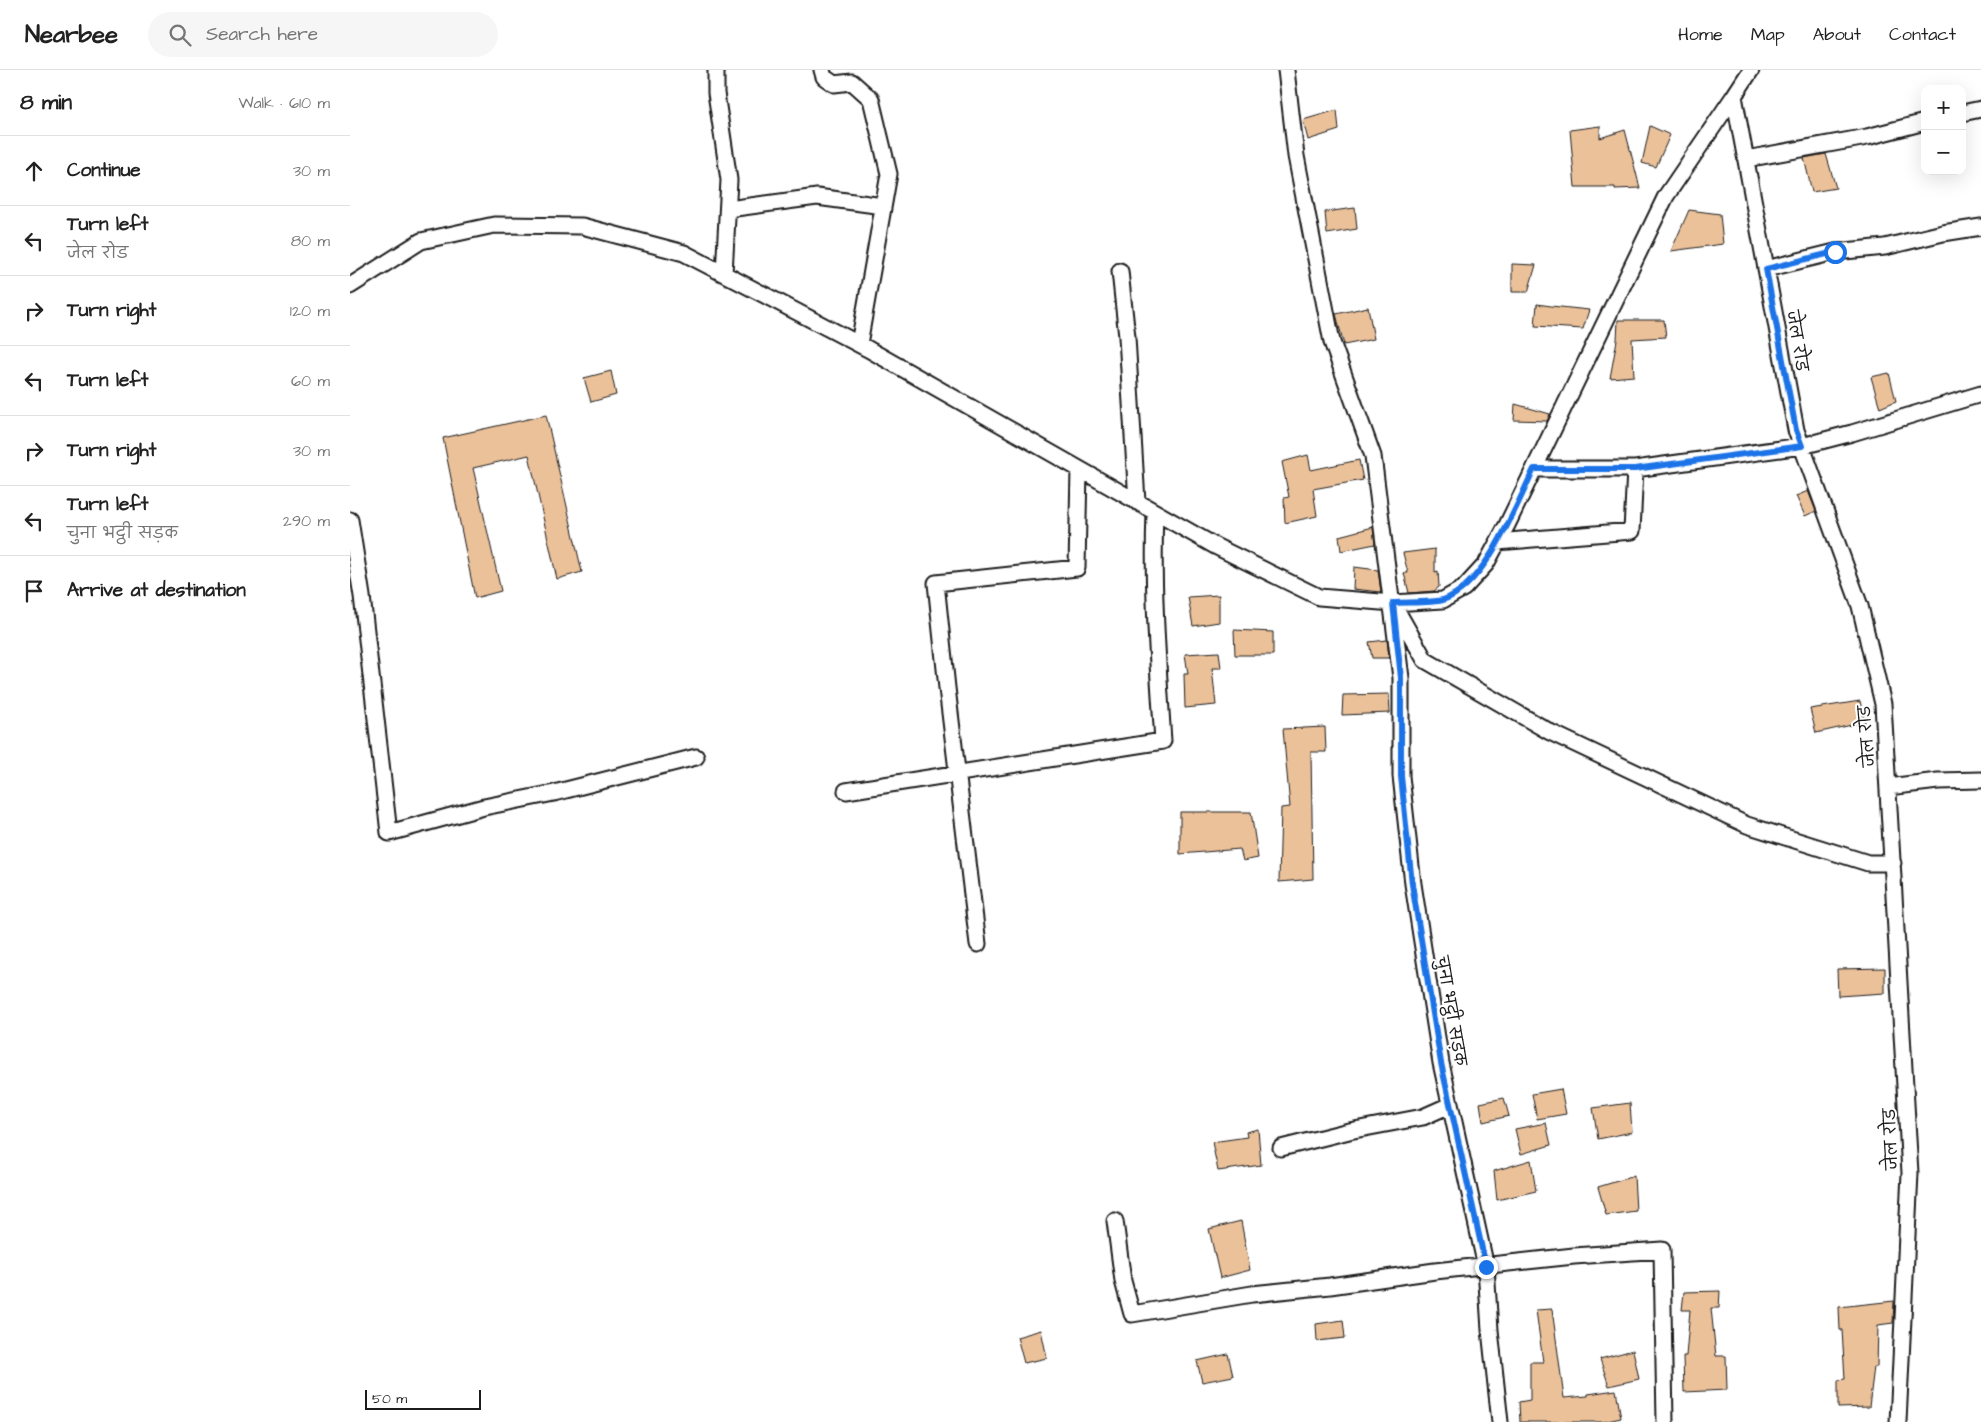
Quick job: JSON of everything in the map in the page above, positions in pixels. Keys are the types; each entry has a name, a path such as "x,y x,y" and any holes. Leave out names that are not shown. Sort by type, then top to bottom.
{"street":[{"path":"716,70 716,93 729,180 724,274"},
{"path":"822,70 824,77 834,84 852,82 871,99 889,174 859,344"},
{"name":"चुना भट्ठी सड़क","path":"1286,70 1296,156 1332,342 1373,456 1401,678 1401,776 1412,884 1441,1063 1486,1267 1490,1330 1500,1422"},
{"path":"350,286 421,242 494,225 582,226 684,253 859,344 1215,546 1319,597 1393,603 1443,600 1464,588 1486,564 1666,196 1751,70"},
{"name":"जेल रोड","path":"1734,96 1796,430 1860,606 1883,704 1910,1173 1898,1422"},
{"path":"1966,112 1981,109"},
{"path":"1746,159 1867,138 1921,123"},
{"path":"728,209 817,197 883,206"},
{"path":"1766,269 1835,252 1885,248 1943,233 1981,227"},
{"path":"1120,271 1127,337 1137,502"},
{"path":"1534,469 1635,469 1802,446 1981,394"},
{"path":"978,944 936,584 1077,568 1079,469"},
{"path":"1497,542 1632,531 1635,469"},
{"path":"846,791 1163,741 1153,551 1155,512"},
{"path":"350,520 362,596 389,833 475,810 554,793 696,757"},
{"path":"1393,603 1425,660 1550,732 1747,824 1868,863 1893,863"},
{"path":"1888,787 1938,781 1981,780"},
{"path":"1281,1148 1349,1131 1423,1117 1450,1105"},
{"path":"1115,1221 1123,1281 1132,1314 1252,1294 1574,1256 1662,1250 1665,1422"}],"building":[{"path":"1337,110 1339,130 1308,140 1303,120"},
{"path":"1600,126 1600,138 1625,130 1640,188 1575,187 1570,130"},
{"path":"1650,126 1670,135 1656,167 1642,163"},
{"path":"1826,154 1836,188 1812,192 1804,158"},
{"path":"1355,208 1357,229 1327,234 1325,212"},
{"path":"1689,210 1720,214 1723,244 1671,251"},
{"path":"1512,264 1536,265 1528,292 1512,292"},
{"path":"1537,304 1589,310 1583,329 1535,326"},
{"path":"1368,307 1374,339 1344,345 1336,314"},
{"path":"1618,320 1664,320 1666,337 1632,339 1634,376 1610,378 1617,340"},
{"path":"611,371 616,395 591,402 584,378"},
{"path":"1889,373 1896,401 1880,408 1871,377"},
{"path":"1515,404 1550,414 1547,421 1514,420"},
{"path":"546,415 582,572 557,579 529,455 473,468 501,591 475,598 443,438"},
{"path":"1308,455 1311,470 1359,460 1363,480 1313,489 1317,516 1285,523 1284,498 1289,497 1282,462"},
{"path":"1808,491 1816,511 1805,516 1796,496"},
{"path":"1373,527 1375,544 1341,551 1339,536"},
{"path":"1435,549 1435,572 1438,571 1439,587 1434,591 1409,593 1404,573 1408,573 1403,553"},
{"path":"1354,567 1378,570 1381,592 1353,589"},
{"path":"1219,595 1219,622 1193,626 1188,597"},
{"path":"1234,630 1273,632 1273,655 1235,655"},
{"path":"1387,640 1389,658 1372,658 1369,642"},
{"path":"1219,652 1221,668 1212,668 1216,705 1185,708 1184,674 1188,674 1185,654"},
{"path":"1389,694 1390,713 1342,715 1343,695"},
{"path":"1860,701 1865,722 1816,733 1810,709"},
{"path":"1325,727 1326,752 1311,752 1313,879 1279,882 1281,808 1290,807 1283,729"},
{"path":"1180,812 1251,812 1258,858 1243,861 1240,849 1180,854"},
{"path":"1885,968 1885,993 1838,996 1837,969"},
{"path":"1561,1089 1566,1114 1537,1119 1532,1094"},
{"path":"1504,1098 1509,1116 1483,1122 1480,1103"},
{"path":"1630,1103 1632,1132 1598,1139 1593,1108"},
{"path":"1546,1123 1551,1145 1521,1154 1515,1129"},
{"path":"1258,1129 1261,1165 1218,1171 1212,1142 1247,1137 1246,1132"},
{"path":"1531,1160 1536,1191 1497,1200 1494,1171"},
{"path":"1634,1176 1636,1211 1606,1215 1598,1187"},
{"path":"1241,1221 1250,1270 1220,1278 1209,1229"},
{"path":"1720,1291 1719,1308 1711,1308 1716,1356 1726,1356 1727,1390 1684,1392 1683,1356 1686,1356 1690,1310 1682,1310 1684,1292"},
{"path":"1894,1301 1893,1323 1878,1325 1877,1367 1874,1367 1869,1407 1838,1408 1838,1380 1845,1379 1839,1307"},
{"path":"1552,1309 1564,1398 1588,1396 1588,1394 1616,1390 1621,1418 1603,1422 1520,1422 1519,1402 1530,1400 1530,1362 1543,1362 1536,1310"},
{"path":"1343,1320 1345,1338 1317,1341 1316,1324"},
{"path":"1041,1330 1047,1358 1024,1363 1017,1337"},
{"path":"1633,1350 1639,1379 1609,1386 1600,1359"},
{"path":"1228,1354 1233,1376 1202,1382 1197,1361"}],"route":[{"path":"1486,1267 1441,1063 1412,884 1401,776 1401,678 1393,603 1443,600 1464,588 1486,564 1534,469 1635,469 1802,446 1796,430 1766,269 1835,252"}]}
